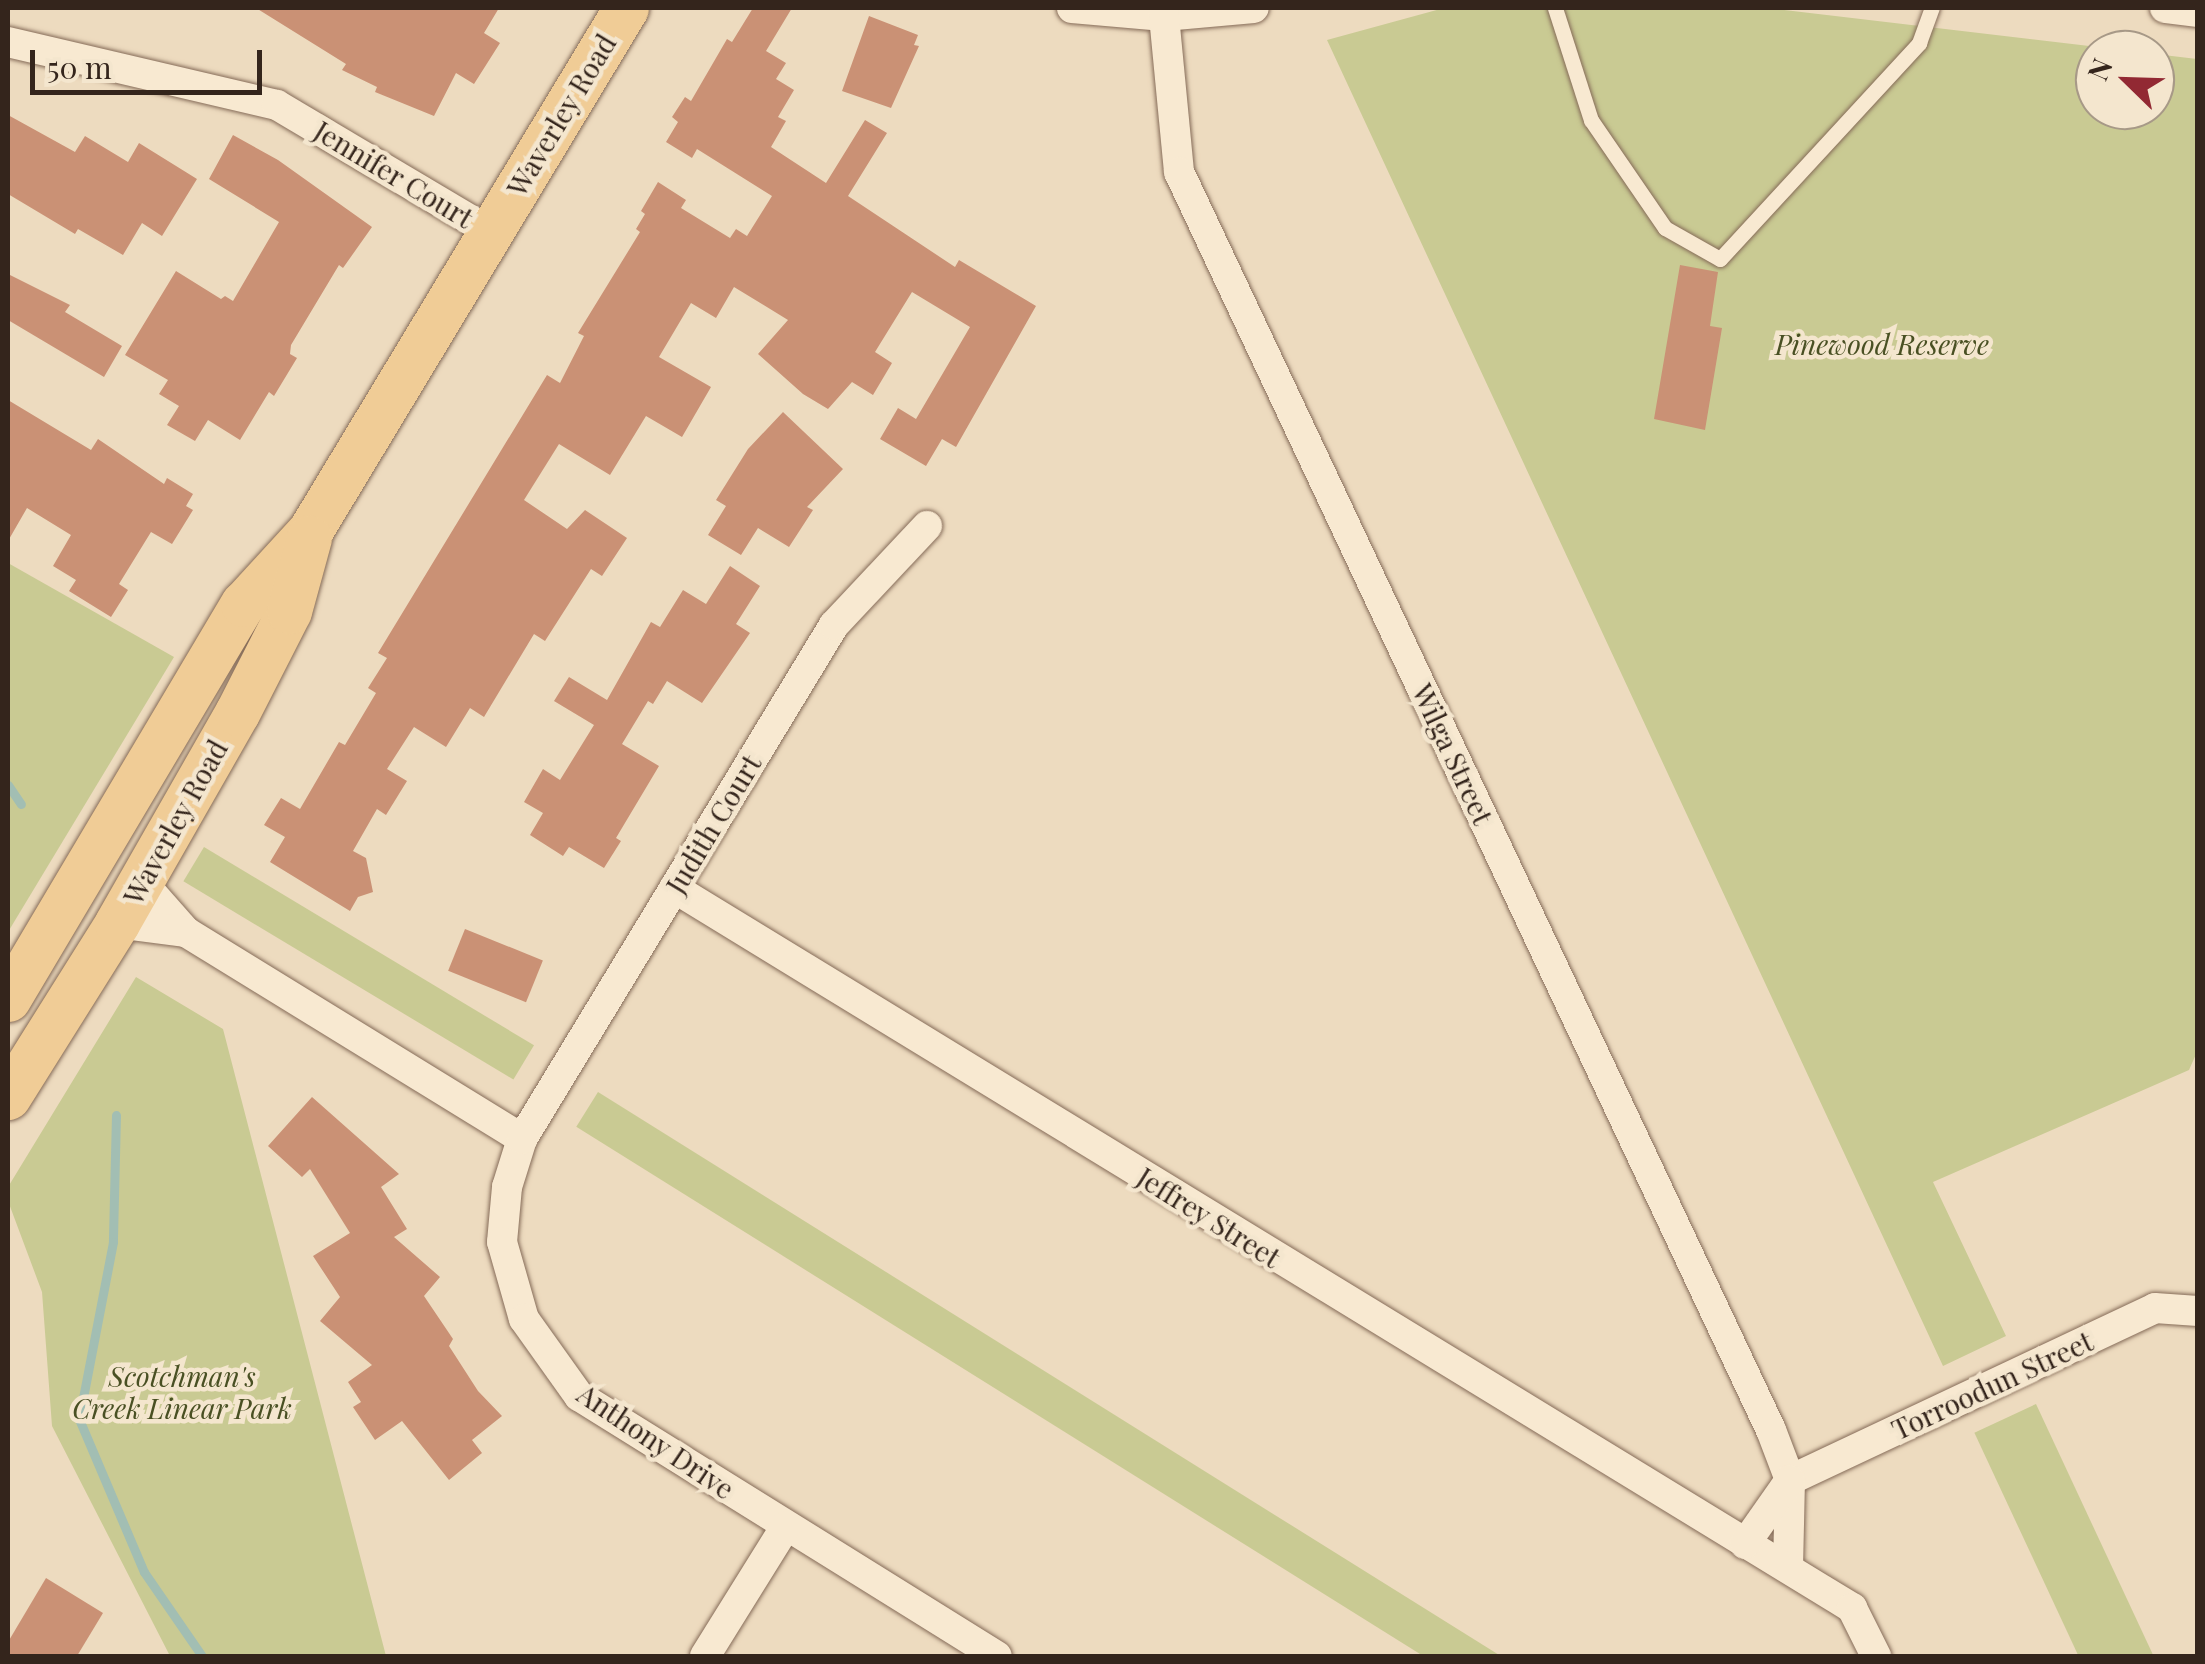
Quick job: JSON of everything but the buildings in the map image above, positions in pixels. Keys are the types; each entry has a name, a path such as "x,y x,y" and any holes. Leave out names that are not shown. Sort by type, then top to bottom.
{"main road":[{"name":"Waverley Road","path":"8,1002 243,604 310,531 626,8"},
{"name":"Waverley Road","path":"8,1097 33,1042 117,924 289,611 310,531"},
{"path":"8,1002 33,1042"}],"street":[{"path":"1072,8 1164,16 1254,8"},
{"path":"2166,8 2198,12"},
{"name":"Wilga Street","path":"1164,16 1179,172 1771,1430 1790,1480 1788,1568"},
{"name":"Jennifer Court","path":"8,42 277,105 491,232"},
{"name":"Judith Court","path":"522,1139 834,625 927,526"},
{"path":"141,882 186,932 522,1139"},
{"name":"Jeffrey Street","path":"674,888 1745,1544"},
{"path":"117,924 186,932"},
{"name":"Anthony Drive","path":"522,1139 507,1187 502,1242 524,1320 579,1396 997,1656"},
{"name":"Torroodun Street","path":"1790,1480 2154,1308 2198,1311"},
{"path":"1790,1480 1745,1544 1852,1608 1876,1656"},
{"path":"706,1656 786,1526"}],"lane":[{"path":"1555,8 1591,120 1665,228 1720,259 1919,44 1932,8"}],"green space":[{"name":"Pinewood Reserve","path":"1444,8 1768,8 2075,44 2075,130 2175,130 2175,56 2197,59 2197,1052 2189,1070 1933,1182 2006,1336 1943,1366 1327,40"},
{"path":"8,563 174,657 8,932"},
{"path":"204,847 534,1045 513,1080 183,881"},
{"name":"Scotchman's Creek Linear Park","path":"136,977 223,1029 386,1656 170,1656 52,1426 42,1292 8,1201 8,1187"},
{"path":"598,1092 1501,1656 1423,1656 576,1127"},
{"path":"2036,1404 2154,1656 2078,1656 1974,1433"}],"waterway":[{"path":"8,785 21,804"},
{"path":"116,1115 113,1242 79,1419 144,1572 202,1656"}]}
